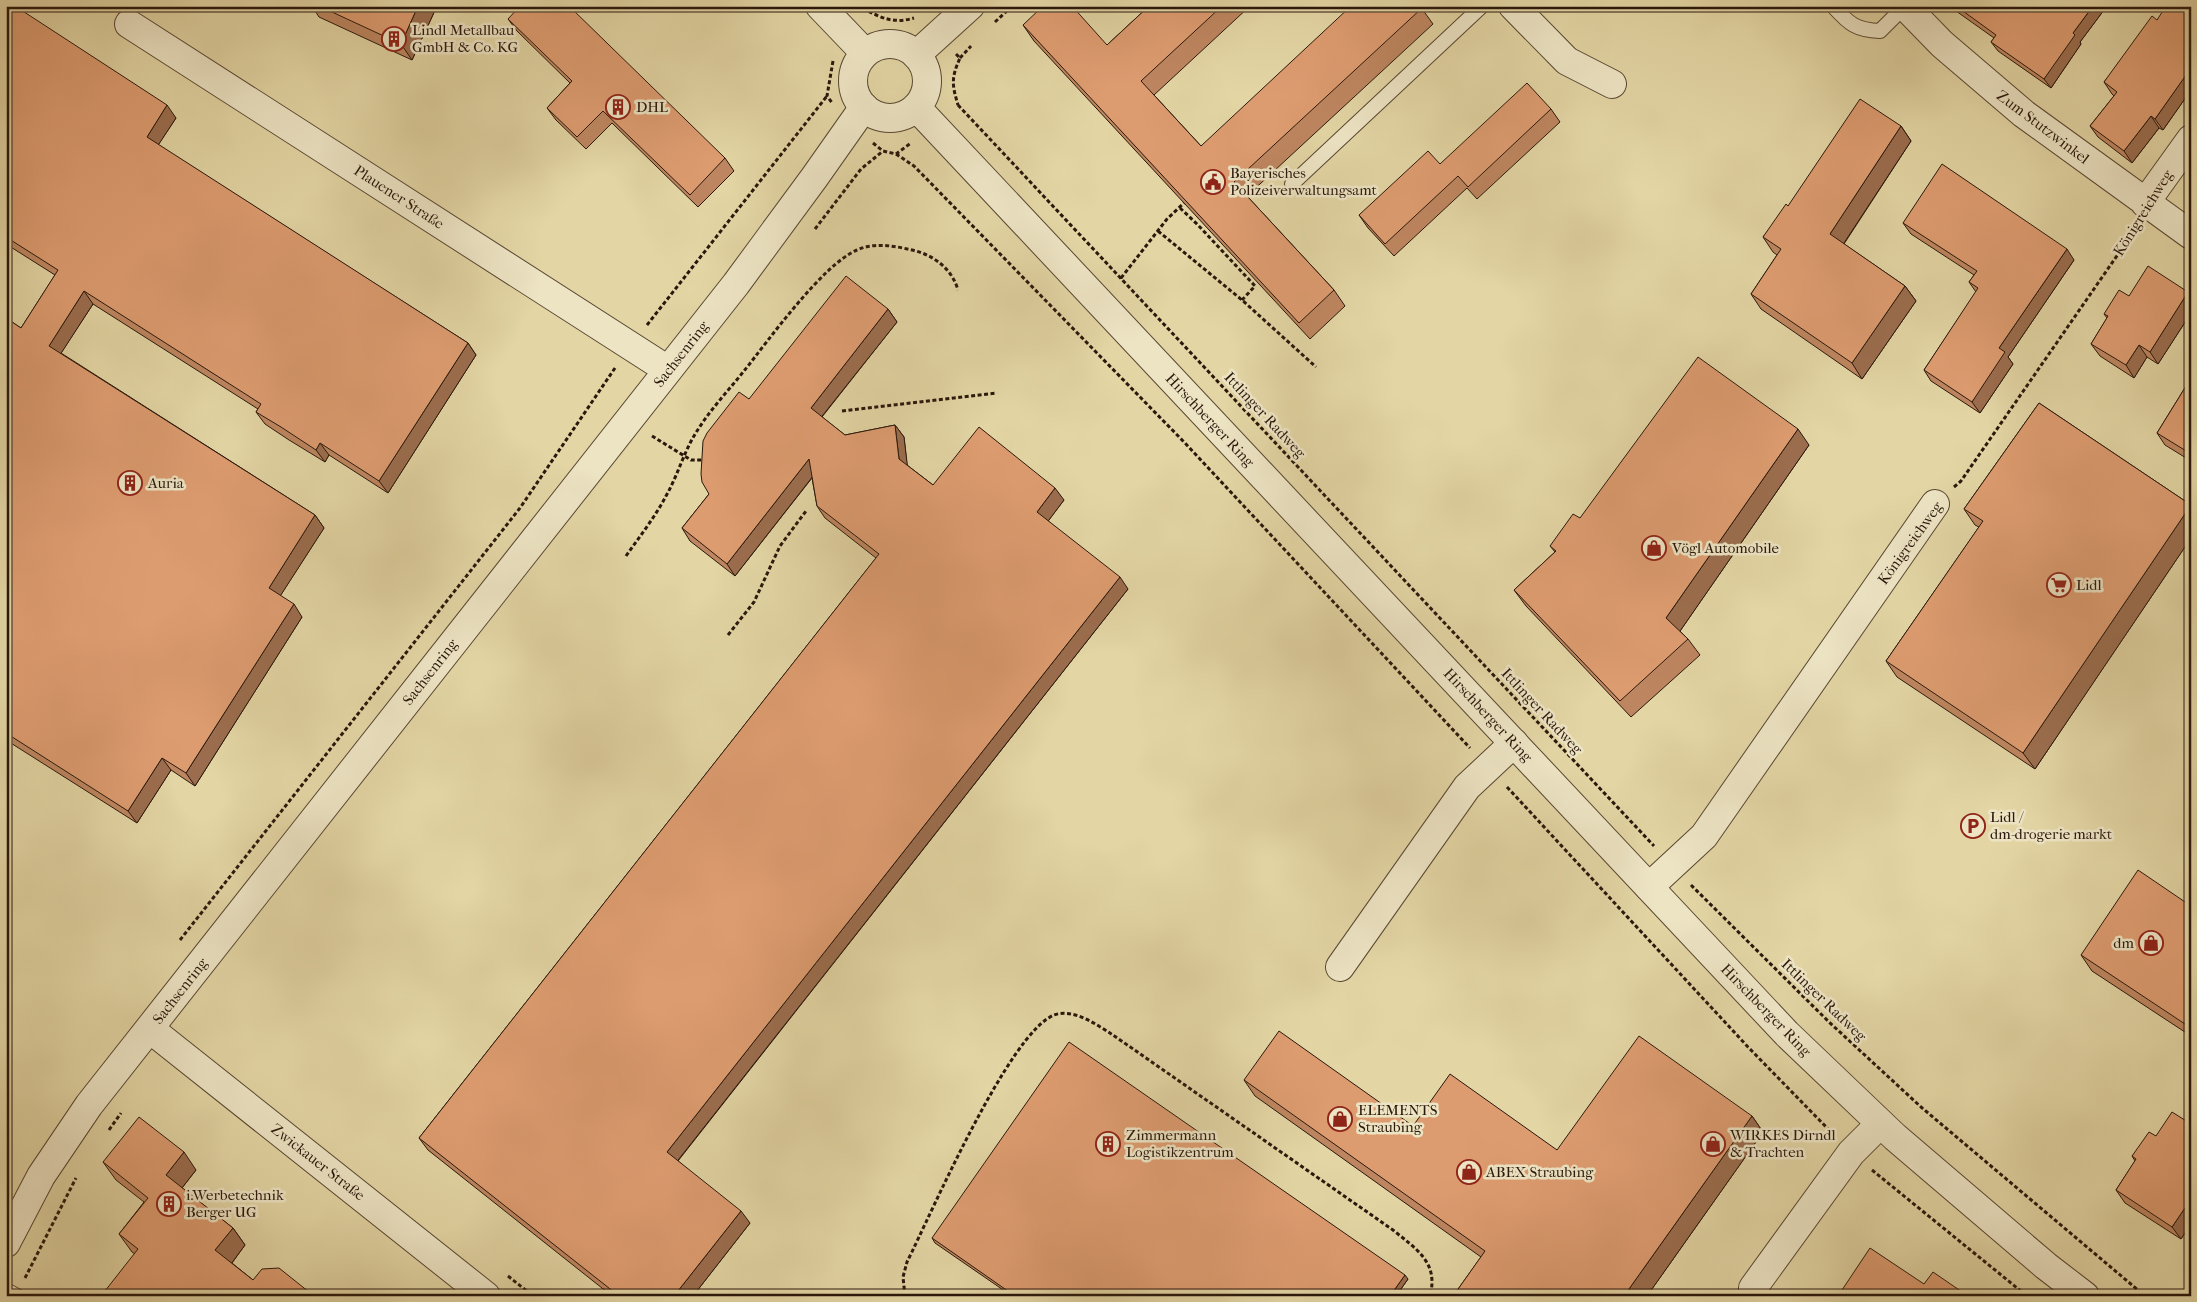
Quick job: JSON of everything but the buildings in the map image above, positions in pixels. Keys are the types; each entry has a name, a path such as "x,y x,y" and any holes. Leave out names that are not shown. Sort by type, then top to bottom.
{"street":[{"path":"820,6 857,45 889,44 902,46 916,54 924,66 927,79 925,92 916,108 908,113 892,118 874,115 857,117 853,90 857,45"},
{"path":"916,54 970,6"},
{"path":"1513,6 1567,61 1612,84"},
{"name":"Zum Stutzwinkel","path":"1905,6 1917,21 1984,82 2145,203 2191,235"},
{"name":"Plauener Straße","path":"129,24 668,370"},
{"name":"Hirschberger Ring","path":"916,108 1787,1034 1880,1124 2046,1266 2085,1296"},
{"name":"Sachsenring","path":"6,1243 46,1168 88,1105 150,1029 736,284 857,117"},
{"name":"Königreichweg","path":"2145,203 2191,139"},
{"name":"Königreichweg","path":"1650,887 1704,836 1935,504"},
{"path":"1340,967 1467,787 1487,766 1514,743"},
{"name":"Zwickauer Straße","path":"150,1029 486,1296"},
{"path":"1753,1288 1851,1153 1880,1124"}],"lane":[{"path":"1292,184 1482,6"},
{"path":"1833,6 1843,18 1862,30 1880,31 1905,6"},
{"path":"6,1290 17,1296"}],"path":[{"path":"861,6 880,18 903,21 924,16 960,58 954,70 952,84 958,105 935,128 896,154"},
{"path":"178,944 520,508 630,345 827,96 832,61 857,45 866,23 880,18"},
{"path":"827,96 857,117 883,151 896,154 914,166 1185,443 1748,1047 1851,1153 2027,1296"},
{"name":"Ittlinger Radweg","path":"958,105 1672,866 1829,1022 1921,1107 2145,1296"},
{"path":"1121,278 1158,231 1184,203"},
{"name":"Königreichweg","path":"1935,504 1961,481 2123,246 2145,203"},
{"path":"1180,208 1255,286 1242,300"},
{"path":"1158,231 1242,300 1316,367"},
{"path":"626,556 665,498 700,426 800,302 839,261 856,250 876,245 895,246 920,252 936,260 948,270 958,290"},
{"path":"842,411 997,393"},
{"path":"652,436 691,460 711,460"},
{"path":"728,635 754,602 780,546 806,511"},
{"path":"904,1296 903,1277 907,1262 979,1115 1005,1071 1031,1034 1041,1023 1053,1016 1064,1013 1076,1015 1113,1035 1393,1230 1414,1248 1431,1269 1433,1279 1430,1296"}],"place":[{"name":"Lindl Metallbau GmbH & Co. KG","path":"394,39"},
{"name":"DHL","path":"618,107"},
{"name":"Bayerisches Polizeiverwaltungsamt","path":"1213,182"},
{"name":"Auria","path":"130,483"},
{"name":"Vögl Automobile","path":"1654,548"},
{"name":"Lidl","path":"2059,585"},
{"name":"Lidl / dm-drogerie markt","path":"1973,826"},
{"name":"dm","path":"2151,943"},
{"name":"ELEMENTS Straubing","path":"1340,1119"},
{"name":"Zimmermann Logistikzentrum","path":"1108,1144"},
{"name":"WIRKES Dirndl & Trachten","path":"1713,1144"},
{"name":"ABEX Straubing","path":"1469,1172"},
{"name":"i.Werbetechnik Berger UG","path":"169,1204"}]}
